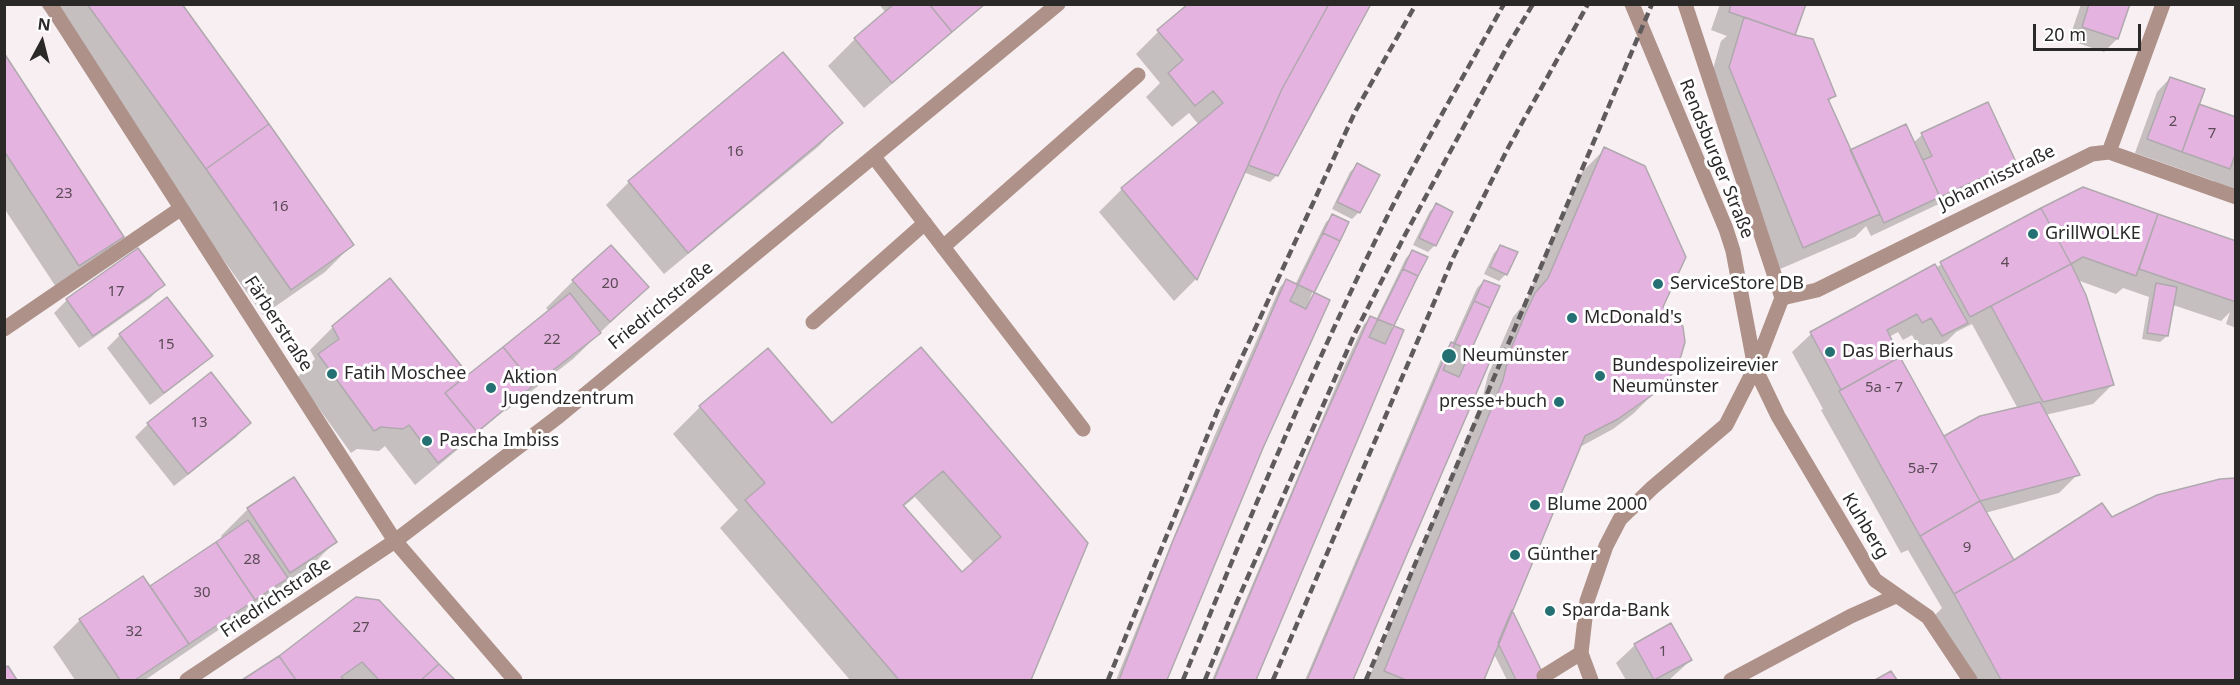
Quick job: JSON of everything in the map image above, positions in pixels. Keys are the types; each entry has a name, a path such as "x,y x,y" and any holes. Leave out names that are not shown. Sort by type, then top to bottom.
{"street":[{"name":"Färberstraße","path":"50,4 395,541 515,681"},
{"name":"Friedrichstraße","path":"187,681 395,541 560,416 1058,4"},
{"name":"Rendsburger Straße","path":"1632,4 1726,229 1733,251 1755,368"},
{"name":"Rendsburger Straße","path":"1684,4 1782,298"},
{"path":"2163,4 2109,152 2235,197"},
{"path":"943,247 1138,75"},
{"name":"Johannisstraße","path":"1782,298 1817,290 2067,165 2092,154 2109,152"},
{"path":"874,157 1083,429"},
{"path":"4,329 180,209"},
{"path":"813,322 925,223"},
{"path":"1591,681 1581,653 1587,601 1606,546 1620,519 1652,488 1726,425 1755,368 1782,298"},
{"name":"Kuhberg","path":"1755,368 1778,416 1875,580 1928,617 1970,681"},
{"path":"1731,681 1851,616 1896,596"},
{"path":"1544,676 1581,653"}],"building":[{"path":"87,4 182,4 269,124 206,169"},
{"path":"894,4 929,4 952,32 892,83 854,38"},
{"path":"929,4 985,4 952,32"},
{"path":"1188,4 1329,4 1282,89 1197,280 1121,188 1223,103 1213,91 1195,106 1168,73 1183,60 1157,30"},
{"path":"1329,4 1371,4 1278,176 1248,165 1282,89"},
{"path":"1731,4 1806,4 1795,35 1729,12"},
{"path":"2089,4 2130,4 2118,39 2082,27"},
{"path":"1744,17 1813,39 1836,96 1828,99 1880,214 1803,248 1729,67"},
{"path":"783,52 843,123 688,253 628,181"},
{"path":"4,53 124,237 79,266 4,151"},
{"path":"2170,77 2205,89 2182,152 2147,139"},
{"path":"1988,102 2016,162 1940,197 1923,160 1932,156 1921,133"},
{"path":"2199,104 2236,117 2236,152 2230,169 2182,152"},
{"path":"269,124 354,245 291,290 206,169"},
{"path":"1906,124 1940,197 1884,223 1850,150"},
{"path":"1604,147 1645,166 1686,257 1663,307 1677,317 1683,327 1685,342 1681,356 1672,374 1658,391 1618,419 1585,436 1484,680 1406,680 1384,671 1503,380 1510,351 1526,312 1535,293 1548,278"},
{"path":"1357,163 1380,175 1360,213 1337,202"},
{"path":"2083,187 2158,214 2136,276 2083,257 2071,264 2041,208"},
{"path":"1436,203 1453,212 1436,246 1419,238"},
{"path":"2041,208 2071,264 1970,317 1940,262"},
{"path":"1332,214 1349,222 1340,241 1323,233"},
{"path":"2158,214 2236,241 2236,302 2139,269"},
{"path":"1323,233 1340,241 1306,309 1290,301"},
{"path":"611,245 649,287 610,322 572,280"},
{"path":"1500,245 1518,252 1507,275 1490,267"},
{"path":"138,248 165,285 93,336 66,299"},
{"path":"1412,250 1428,257 1418,276 1403,269"},
{"path":"1935,264 1968,323 1942,336 1931,318 1922,323 1917,314 1887,330 1900,357 1841,390 1810,332"},
{"path":"2071,264 2086,295 2114,385 2043,402 1991,306"},
{"path":"1403,269 1418,276 1385,344 1369,337"},
{"path":"390,278 468,374 445,393 477,432 438,463 409,425 403,429 381,427 374,431 318,354 339,339 332,326"},
{"path":"1286,279 1330,300 1263,448 1167,680 1119,680 1172,543"},
{"path":"1484,280 1500,286 1490,308 1474,301"},
{"path":"2156,283 2177,287 2168,336 2147,333"},
{"path":"570,293 601,333 534,385 503,347"},
{"path":"167,297 213,356 164,393 119,334"},
{"path":"1474,301 1490,308 1459,377 1443,370"},
{"path":"1370,316 1404,330 1256,680 1214,680 1317,434"},
{"path":"1451,342 1491,359 1353,680 1307,680"},
{"name":"Aktion Jugendzentrum","path":"503,347 534,385 477,432 445,393"},
{"path":"921,347 1088,543 1031,680 899,680 745,500 765,483 699,406 768,348 832,423","holes":["943,471 1001,537 962,572 903,505"]},
{"path":"1900,357 1980,501 1920,536 1839,391"},
{"path":"211,372 251,423 188,474 147,423"},
{"path":"2040,402 2080,475 1980,501 1944,436 1980,416"},
{"path":"294,477 337,542 290,573 247,508"},
{"path":"2236,478 2236,680 2001,680 1954,594 2014,560 2102,503 2112,517 2157,495 2220,479"},
{"path":"1980,501 2014,560 1954,594 1920,536"},
{"path":"248,520 288,578 255,600 216,542"},
{"path":"216,542 255,600 189,644 150,586"},
{"path":"143,576 189,644 135,680 120,680 79,619"},
{"path":"356,597 379,600 439,664 421,680 379,680 362,662 341,677 344,680 296,680 279,656"},
{"path":"1512,610 1548,680 1516,680 1498,643"},
{"path":"1671,623 1692,660 1654,680 1634,644"},
{"path":"279,656 296,680 242,680"},
{"path":"439,664 455,680 421,680"},
{"path":"8,666 17,680 4,680 4,668"},
{"path":"1891,671 1897,680 1875,680"}],"railway":[{"path":"1108,680 1219,407 1355,112 1416,4"},
{"path":"1183,680 1279,450 1357,279 1442,113 1504,4"},
{"path":"1205,680 1354,335 1406,233 1507,47 1533,4"},
{"path":"1273,680 1453,258 1508,148 1588,4"},
{"path":"1366,680 1652,4"}],"place":[{"name":"GrillWOLKE","path":"2033,234"},
{"name":"ServiceStore DB","path":"1658,284"},
{"name":"McDonald's","path":"1572,318"},
{"name":"Das Bierhaus","path":"1830,352"},
{"name":"Neumünster","path":"1449,356"},
{"name":"Fatih Moschee","path":"332,374"},
{"name":"Bundespolizeirevier Neumünster","path":"1600,376"},
{"name":"Aktion Jugendzentrum","path":"491,388"},
{"name":"presse+buch","path":"1559,402"},
{"name":"Pascha Imbiss","path":"427,441"},
{"name":"Blume 2000","path":"1535,505"},
{"name":"Günther","path":"1515,555"},
{"name":"Sparda-Bank","path":"1550,611"}]}
